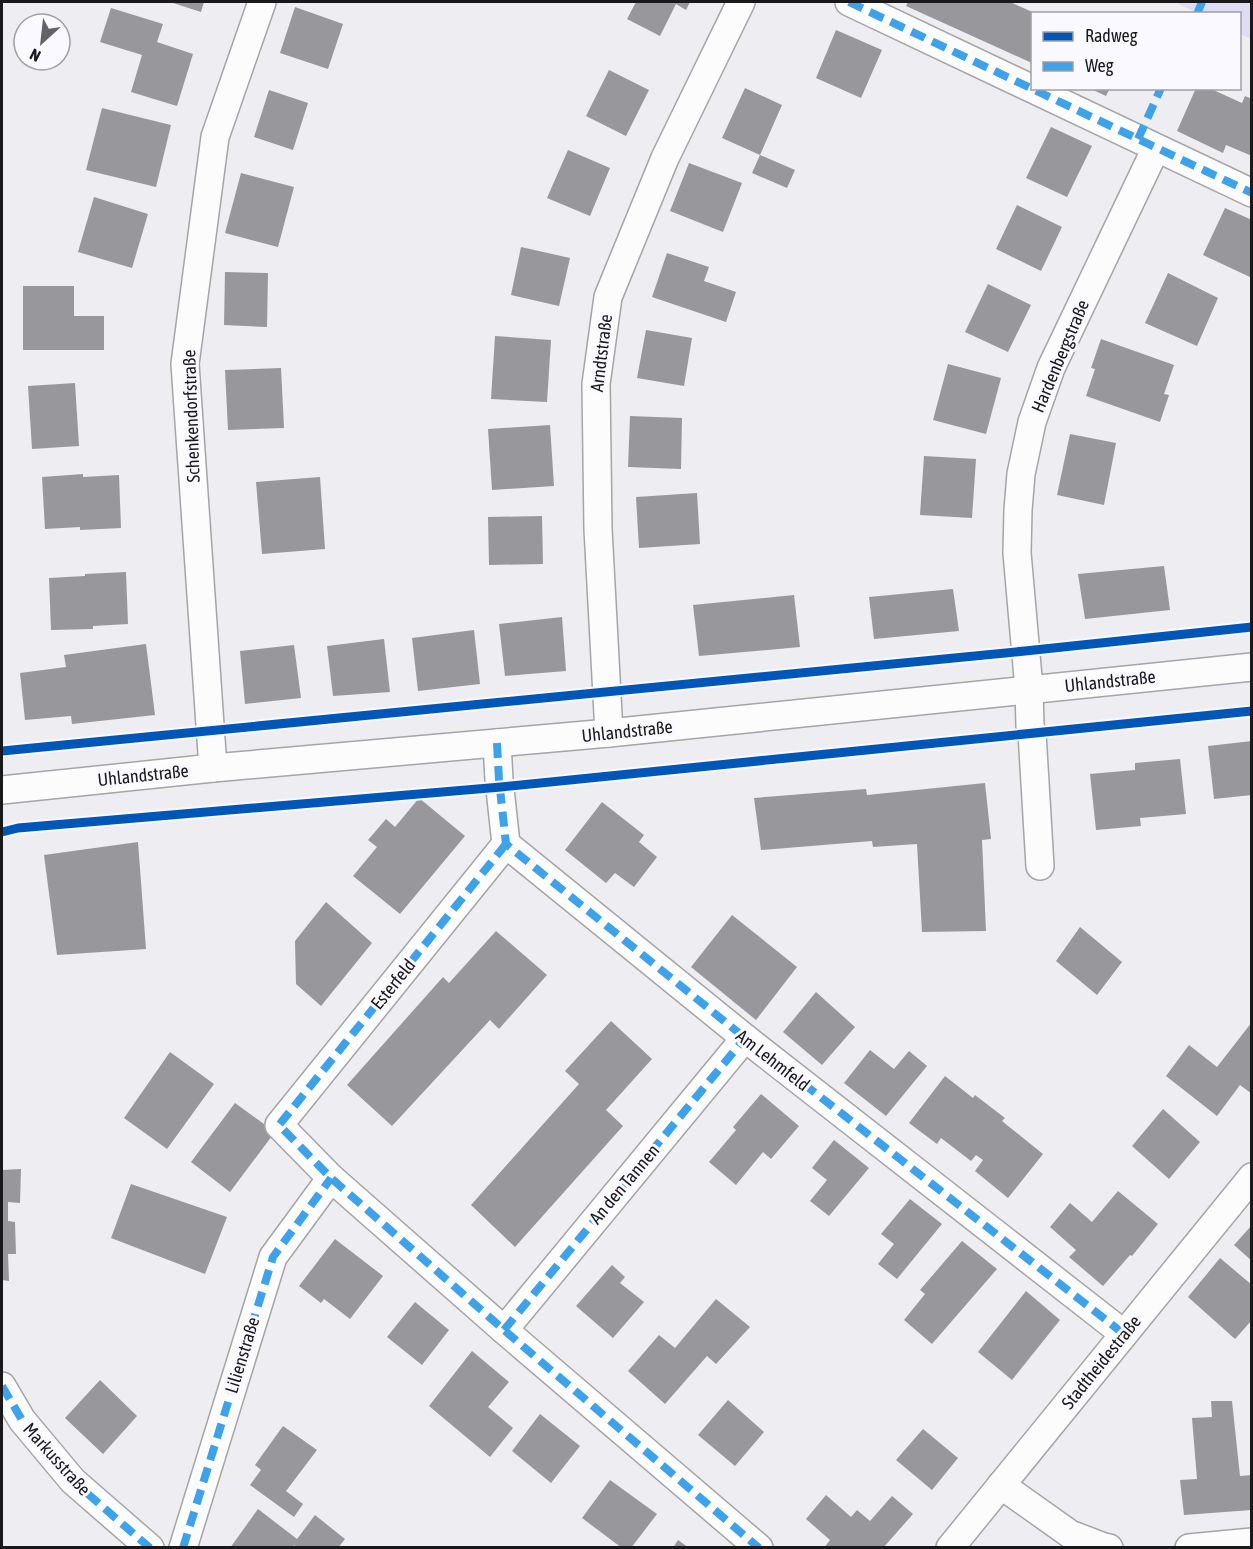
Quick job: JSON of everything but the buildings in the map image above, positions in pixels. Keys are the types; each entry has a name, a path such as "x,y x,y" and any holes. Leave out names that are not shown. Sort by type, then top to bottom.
{"street":[{"name":"Schenkendorfstraße","path":"213,768 185,364 215,137 262,2"},
{"name":"Arndtstraße","path":"609,733 598,529 596,384 608,297 665,158 741,2"},
{"path":"849,2 1031,89"},
{"path":"1034,90 1251,193"},
{"name":"Hardenbergstraße","path":"1040,866 1029,689 1017,553 1022,474 1032,422 1051,368 1156,148"},
{"name":"Uhlandstraße","path":"2,790 213,768 609,733 1251,667"},
{"path":"497,742 506,844"},
{"name":"Am Lehmfeld","path":"506,844 745,1038 1124,1334"},
{"name":"Esterfeld","path":"331,1178 279,1125 506,844"},
{"name":"An den Tannen","path":"504,1330 745,1038"},
{"name":"Stadtheidestraße","path":"950,1548 1251,1177"},
{"path":"331,1178 504,1330 759,1548"},
{"name":"Lilienstraße","path":"183,1548 273,1257 331,1178"},
{"name":"Markusstraße","path":"2,1386 22,1420 73,1481 150,1548"},
{"path":"1001,1485 1070,1534 1109,1548"},
{"path":"1189,1548 1251,1542"}],"shaded area":[{"path":"1174,2 1251,2 1251,39 1241,34 1241,12 1196,12"}],"marked path":[{"path":"849,2 1031,88"},
{"path":"1198,12 1202,2"},
{"path":"1035,90 1252,193"},
{"path":"1138,139 1160,90"},
{"path":"497,743 506,844 745,1038 1124,1334"},
{"path":"506,844 279,1125 331,1178 504,1330 759,1548"},
{"path":"504,1330 745,1038"},
{"path":"183,1548 273,1257 331,1178"},
{"path":"2,1386 22,1420 73,1481 150,1548"}],"cycle path":[{"path":"2,751 1252,627"},
{"path":"2,832 18,828 501,787 1252,711"}]}
